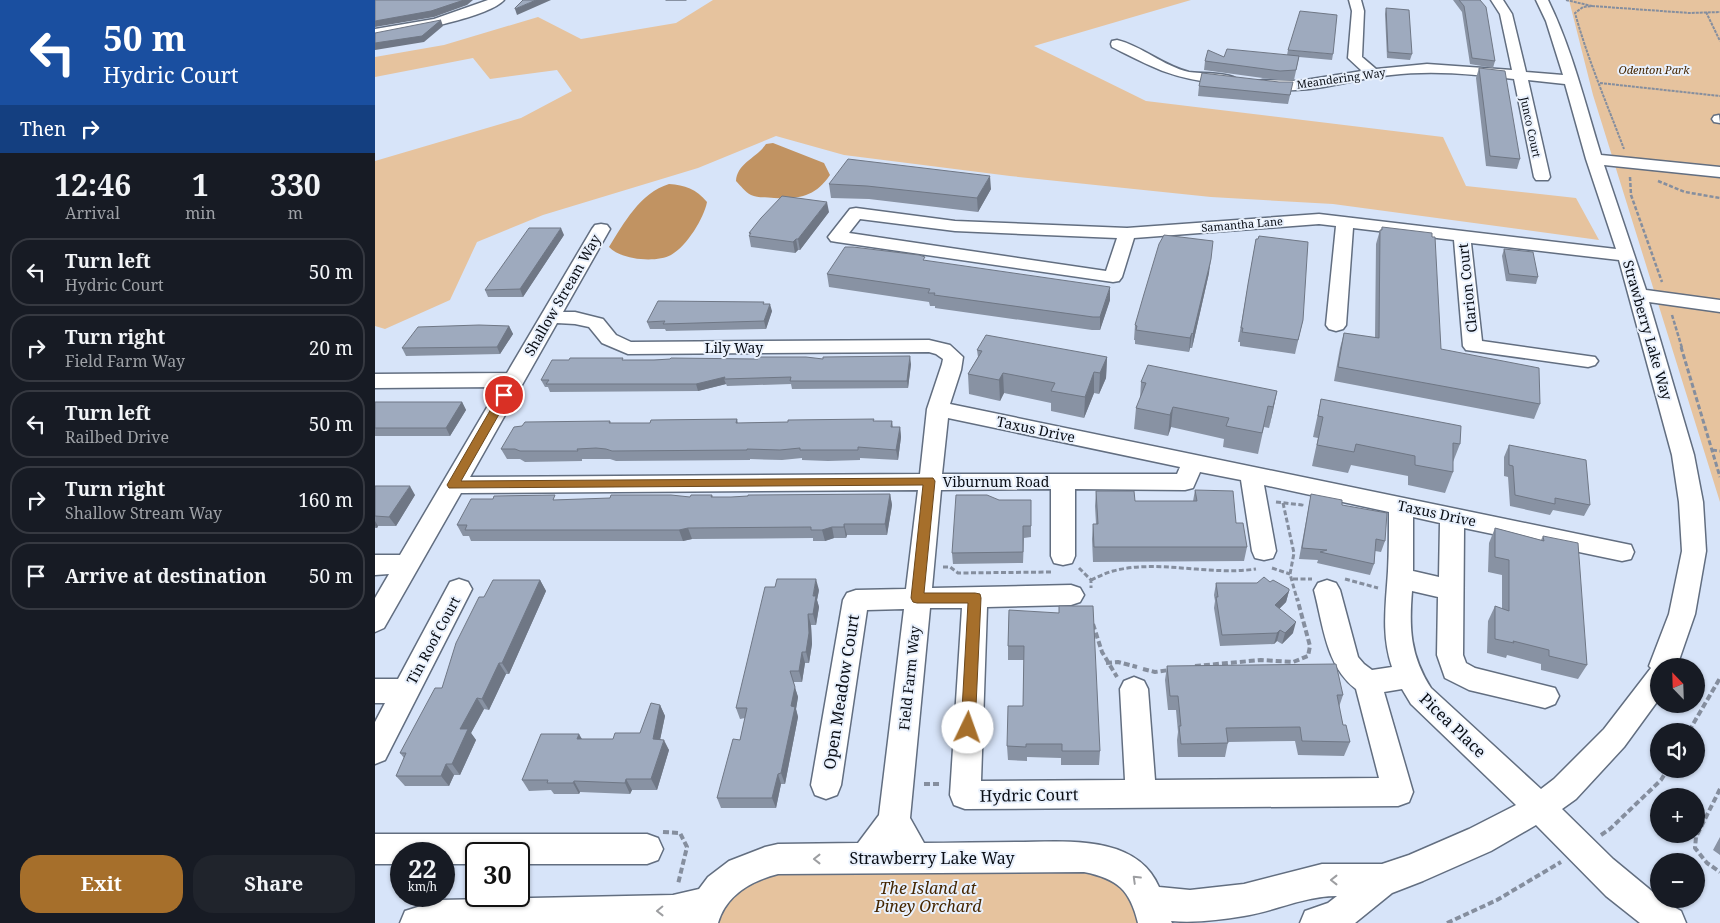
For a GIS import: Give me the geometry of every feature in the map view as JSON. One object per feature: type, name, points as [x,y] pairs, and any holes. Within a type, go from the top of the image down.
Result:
[{"type":"street","points":[[375,33],[430,24],[475,11],[498,0]]},
{"type":"street","points":[[1355,0],[1358,11],[1355,58],[1373,73]]},
{"type":"street","name":"Junco Court","points":[[1497,0],[1506,14],[1542,177]]},
{"type":"street","name":"Strawberry Lake Way","points":[[1542,0],[1552,21],[1594,160],[1627,256],[1683,455],[1691,502],[1694,551],[1683,614],[1666,658]]},
{"type":"street","name":"Meandering Way","points":[[1117,44],[1155,65],[1176,73],[1278,86],[1311,85],[1373,73],[1430,68],[1571,80]]},
{"type":"street","points":[[1594,160],[1631,166],[1720,172]]},
{"type":"street","name":"Samantha Lane","points":[[939,253],[837,238],[856,213],[955,226],[1127,233],[1319,219],[1627,256]]},
{"type":"street","points":[[1336,325],[1345,222]]},
{"type":"street","points":[[955,226],[939,253],[1113,277],[1127,233]]},
{"type":"street","name":"Shallow Stream Way","points":[[375,621],[601,228]]},
{"type":"street","name":"Clarion Court","points":[[1462,235],[1463,268],[1473,346],[1588,362]]},
{"type":"street","points":[[1639,295],[1720,306]]},
{"type":"street","name":"Lily Way","points":[[549,317],[575,318],[596,322],[609,339],[628,348],[929,346]]},
{"type":"street","name":"Field Farm Way","points":[[895,820],[938,409],[940,394],[953,368],[953,357],[943,349],[929,346]]},
{"type":"street","points":[[375,381],[513,380]]},
{"type":"street","name":"Taxus Drive","points":[[938,409],[1623,552]]},
{"type":"street","name":"Viburnum Road","points":[[453,485],[929,481],[1185,482],[1193,462]]},
{"type":"street","points":[[1251,474],[1263,562]]},
{"type":"street","name":"Viburnum Road","points":[[1063,481],[1071,578]]},
{"type":"street","name":"Picea Place","points":[[1401,506],[1400,578],[1396,609],[1398,645],[1408,677],[1421,696],[1581,849],[1645,908],[1669,923]]},
{"type":"street","points":[[1452,516],[1450,655],[1455,670],[1469,678],[1545,696]]},
{"type":"street","points":[[375,565],[407,564]]},
{"type":"street","points":[[917,598],[975,598],[1071,578]]},
{"type":"street","points":[[1400,578],[1451,590]]},
{"type":"street","name":"Tin Roof Court","points":[[375,751],[459,589]]},
{"type":"street","points":[[1327,590],[1346,661],[1354,672],[1369,682],[1408,677]]},
{"type":"street","name":"Open Meadow Court","points":[[825,786],[856,600],[917,598]]},
{"type":"street","name":"Hydric Court","points":[[975,598],[965,796],[1398,792],[1369,682]]},
{"type":"street","points":[[1134,689],[1141,793]]},
{"type":"street","name":"Strawberry Lake Way","points":[[694,912],[723,885],[742,871],[759,862],[778,859],[1084,857],[1102,860],[1119,866],[1131,875],[1143,886],[1153,913],[1191,906],[1244,900],[1322,880],[1382,880],[1412,870],[1480,840],[1539,808],[1565,789],[1614,738],[1650,689]]},
{"type":"street","name":"Tin Roof Court","points":[[375,692],[406,691]]},
{"type":"street","points":[[865,859],[895,820],[916,859]]},
{"type":"street","points":[[375,849],[647,849]]},
{"type":"street","name":"Strawberry Lake Way","points":[[1317,923],[1338,916],[1382,880]]},
{"type":"street","points":[[417,923],[440,916],[694,912]]},
{"type":"path","points":[[1565,0],[1592,6]]},
{"type":"path","points":[[1720,12],[1592,6],[1583,7],[1575,13],[1586,53],[1600,83],[1634,172],[1629,178],[1631,195],[1667,298],[1720,477]]},
{"type":"path","points":[[1706,12],[1720,41]]},
{"type":"path","points":[[1600,83],[1720,96]]},
{"type":"path","points":[[1631,166],[1685,192],[1720,198]]},
{"type":"path","points":[[1712,450],[1720,451]]},
{"type":"path","points":[[1185,667],[1261,660],[1293,662],[1308,656],[1310,646],[1290,574],[1294,553],[1283,503]]},
{"type":"path","points":[[1071,578],[1077,560],[1080,571],[1091,580]]},
{"type":"path","points":[[921,567],[950,567],[958,573],[1091,580],[1113,571],[1154,568],[1241,571],[1263,562],[1290,574]]},
{"type":"path","points":[[1071,578],[1080,571]]},
{"type":"path","points":[[1093,620],[1095,637],[1106,663],[1119,681],[1134,689]]},
{"type":"path","points":[[1106,663],[1119,662],[1155,672],[1175,669]]},
{"type":"path","points":[[1694,723],[1720,678]]},
{"type":"path","points":[[1447,923],[1497,900],[1581,849],[1610,829],[1662,778]]},
{"type":"path","points":[[1720,789],[1696,837],[1695,848],[1707,863],[1720,872]]},
{"type":"path","points":[[647,849],[663,832],[680,833],[687,847],[694,912]]},
{"type":"green space","points":[[713,0],[1191,0],[1034,46],[1146,101],[1443,137],[1466,186],[1576,198],[1599,240],[1333,204],[1211,197],[1010,176],[844,155],[776,136],[698,168],[543,215],[477,242],[450,300],[385,329],[375,326],[375,161],[521,118],[572,91],[557,70],[490,79],[473,58],[375,77],[375,57],[444,45],[538,17],[581,39],[676,23]]},
{"type":"green space","name":"Odenton Park","points":[[1569,0],[1720,0],[1720,502],[1593,95]]},
{"type":"green space","name":"The Island at Piney Orchard","points":[[777,871],[1085,872],[1122,882],[1142,923],[714,923],[739,884]]},
{"type":"shaded area","points":[[773,143],[824,163],[830,175],[818,188],[799,197],[774,198],[751,195],[736,181],[737,175],[744,165],[766,144]]},
{"type":"shaded area","points":[[669,184],[690,188],[707,202],[699,223],[683,245],[671,255],[657,259],[639,259],[622,255],[609,247],[627,219],[641,202],[649,194]]},
{"type":"building","points":[[375,0],[464,0],[431,11],[375,21]]},
{"type":"building","points":[[523,0],[536,0],[515,9]]},
{"type":"building","points":[[1459,0],[1480,0],[1486,7],[1495,61],[1472,58],[1464,6]]},
{"type":"building","points":[[1386,8],[1409,10],[1412,54],[1388,52]]},
{"type":"building","points":[[1300,11],[1337,15],[1333,54],[1288,50]]},
{"type":"building","points":[[441,20],[422,36],[375,43],[375,33]]},
{"type":"building","points":[[1227,49],[1299,56],[1296,70],[1280,71],[1205,61],[1208,50],[1224,57]]},
{"type":"building","points":[[1479,68],[1505,71],[1520,159],[1490,156]]},
{"type":"building","points":[[1202,73],[1293,82],[1290,95],[1199,86]]},
{"type":"building","points":[[848,159],[990,176],[977,198],[867,186],[829,184]]},
{"type":"building","points":[[782,196],[827,202],[798,239],[793,242],[749,236],[751,233],[749,233],[761,218]]},
{"type":"building","points":[[1382,227],[1432,233],[1432,237],[1435,237],[1441,349],[1539,368],[1540,404],[1338,367],[1344,333],[1379,338],[1380,230],[1382,230]]},
{"type":"building","points":[[529,228],[561,228],[520,289],[485,290]]},
{"type":"building","points":[[1164,235],[1213,241],[1211,259],[1193,334],[1190,338],[1136,330],[1137,326],[1135,325],[1144,294],[1159,244]]},
{"type":"building","points":[[1259,236],[1308,242],[1303,320],[1298,340],[1242,332],[1248,284],[1256,239]]},
{"type":"building","points":[[845,247],[919,255],[925,257],[923,260],[1110,287],[1100,317],[934,295],[935,293],[928,293],[930,289],[827,274]]},
{"type":"building","points":[[1504,249],[1533,252],[1538,277],[1509,274]]},
{"type":"building","points":[[658,301],[764,302],[763,304],[770,304],[764,321],[663,324],[665,321],[647,322]]},
{"type":"building","points":[[509,326],[497,347],[402,348],[418,327]]},
{"type":"building","points":[[986,335],[1107,357],[1100,373],[1094,372],[1085,397],[1051,391],[1055,383],[1003,373],[999,380],[968,374],[982,351],[977,350]]},
{"type":"building","points":[[910,356],[907,381],[790,381],[791,377],[724,379],[725,377],[696,384],[546,384],[549,380],[541,380],[552,360],[569,360],[570,358],[654,360],[671,358],[758,359],[758,357],[806,357],[823,359],[823,357]]},
{"type":"building","points":[[1148,365],[1277,391],[1273,407],[1268,406],[1262,433],[1226,426],[1229,418],[1173,407],[1170,415],[1136,408],[1146,383],[1141,382]]},
{"type":"building","points":[[1321,399],[1461,426],[1460,444],[1453,443],[1453,472],[1415,465],[1415,456],[1356,444],[1354,452],[1317,445],[1323,417],[1318,416]]},
{"type":"building","points":[[375,402],[462,402],[446,428],[375,428]]},
{"type":"building","points":[[737,419],[736,423],[874,419],[873,421],[892,421],[891,427],[900,427],[896,450],[858,447],[858,450],[800,450],[800,448],[780,450],[612,451],[596,448],[577,449],[578,451],[520,451],[501,449],[514,427],[522,426],[525,422],[610,421],[609,423],[650,423],[651,420]]},
{"type":"building","points":[[1509,445],[1586,460],[1590,505],[1555,498],[1555,504],[1515,495],[1513,466],[1509,465]]},
{"type":"building","points":[[375,486],[410,486],[389,517],[375,516]]},
{"type":"building","points":[[1195,490],[1233,491],[1236,523],[1243,523],[1247,547],[1094,547],[1093,524],[1098,524],[1096,491],[1134,491],[1135,501],[1197,501]]},
{"type":"building","points":[[890,494],[885,524],[844,524],[844,527],[832,527],[822,530],[811,530],[811,527],[688,528],[679,530],[465,530],[467,525],[457,525],[471,499],[493,499],[494,496],[555,495],[553,500],[610,498],[611,495],[671,495],[690,497],[691,495],[712,495],[711,497],[731,497],[748,495]]},
{"type":"building","points":[[1311,494],[1342,500],[1342,505],[1387,513],[1385,541],[1376,539],[1374,564],[1320,552],[1327,550],[1302,548]]},
{"type":"building","points":[[956,495],[987,495],[999,500],[1031,500],[1031,526],[1023,526],[1023,552],[952,553]]},
{"type":"building","points":[[1495,528],[1544,541],[1543,536],[1578,543],[1587,665],[1549,656],[1549,650],[1513,641],[1514,643],[1495,639],[1495,606],[1509,611],[1509,560],[1495,557]]},
{"type":"building","points":[[1264,577],[1270,582],[1273,580],[1289,589],[1275,605],[1296,622],[1285,633],[1280,630],[1277,633],[1222,635],[1216,597],[1218,597],[1216,583],[1257,583]]},
{"type":"building","points":[[777,579],[816,579],[813,596],[816,596],[813,614],[808,614],[809,633],[806,652],[802,652],[799,671],[790,671],[795,687],[791,706],[795,707],[781,773],[778,774],[772,798],[717,798],[733,739],[740,740],[747,708],[736,708],[765,587],[775,587]]},
{"type":"building","points":[[493,580],[540,580],[502,663],[499,663],[482,699],[477,698],[460,729],[468,729],[452,764],[446,764],[441,776],[396,776],[406,753],[400,753],[435,688],[442,688],[456,643],[479,597],[484,597]]},
{"type":"building","points":[[1059,606],[1093,606],[1100,751],[1062,751],[1062,744],[1026,744],[1026,747],[1007,746],[1008,706],[1023,706],[1024,646],[1008,646],[1009,610],[1059,613]]},
{"type":"building","points":[[1336,664],[1343,695],[1337,695],[1343,725],[1346,725],[1350,742],[1302,741],[1300,727],[1226,728],[1228,743],[1181,744],[1178,696],[1170,696],[1167,666]]},
{"type":"building","points":[[651,703],[660,705],[653,739],[664,740],[651,779],[626,779],[625,783],[574,781],[573,783],[547,783],[548,780],[522,780],[541,734],[579,734],[577,739],[613,739],[615,733],[640,733]]},
{"type":"route","points":[[504,395],[453,485],[929,481],[917,598],[975,598],[968,728]]}]
